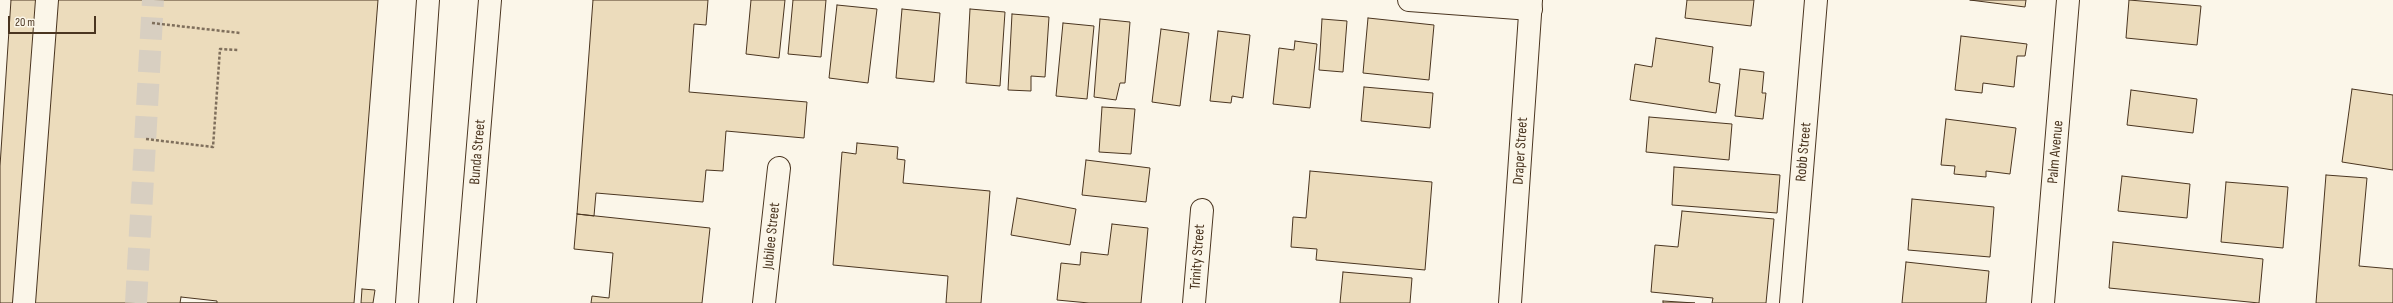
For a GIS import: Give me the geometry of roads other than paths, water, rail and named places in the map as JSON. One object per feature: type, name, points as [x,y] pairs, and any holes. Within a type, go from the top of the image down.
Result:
[{"type":"street","points":[[24,303],[47,0]]},
{"type":"street","points":[[407,303],[428,0]]},
{"type":"street","name":"Bunda Street","points":[[465,303],[490,0]]},
{"type":"street","points":[[1409,0],[1531,4]]},
{"type":"street","name":"Robb Street","points":[[1791,303],[1816,0]]},
{"type":"street","name":"Palm Avenue","points":[[2044,303],[2068,0]]},
{"type":"street","name":"Draper Street","points":[[1510,303],[1531,4]]},
{"type":"street","name":"Jubilee Street","points":[[764,303],[780,168]]},
{"type":"street","name":"Trinity Street","points":[[1194,303],[1202,210]]},
{"type":"tunnel","points":[[136,303],[153,0]]}]
